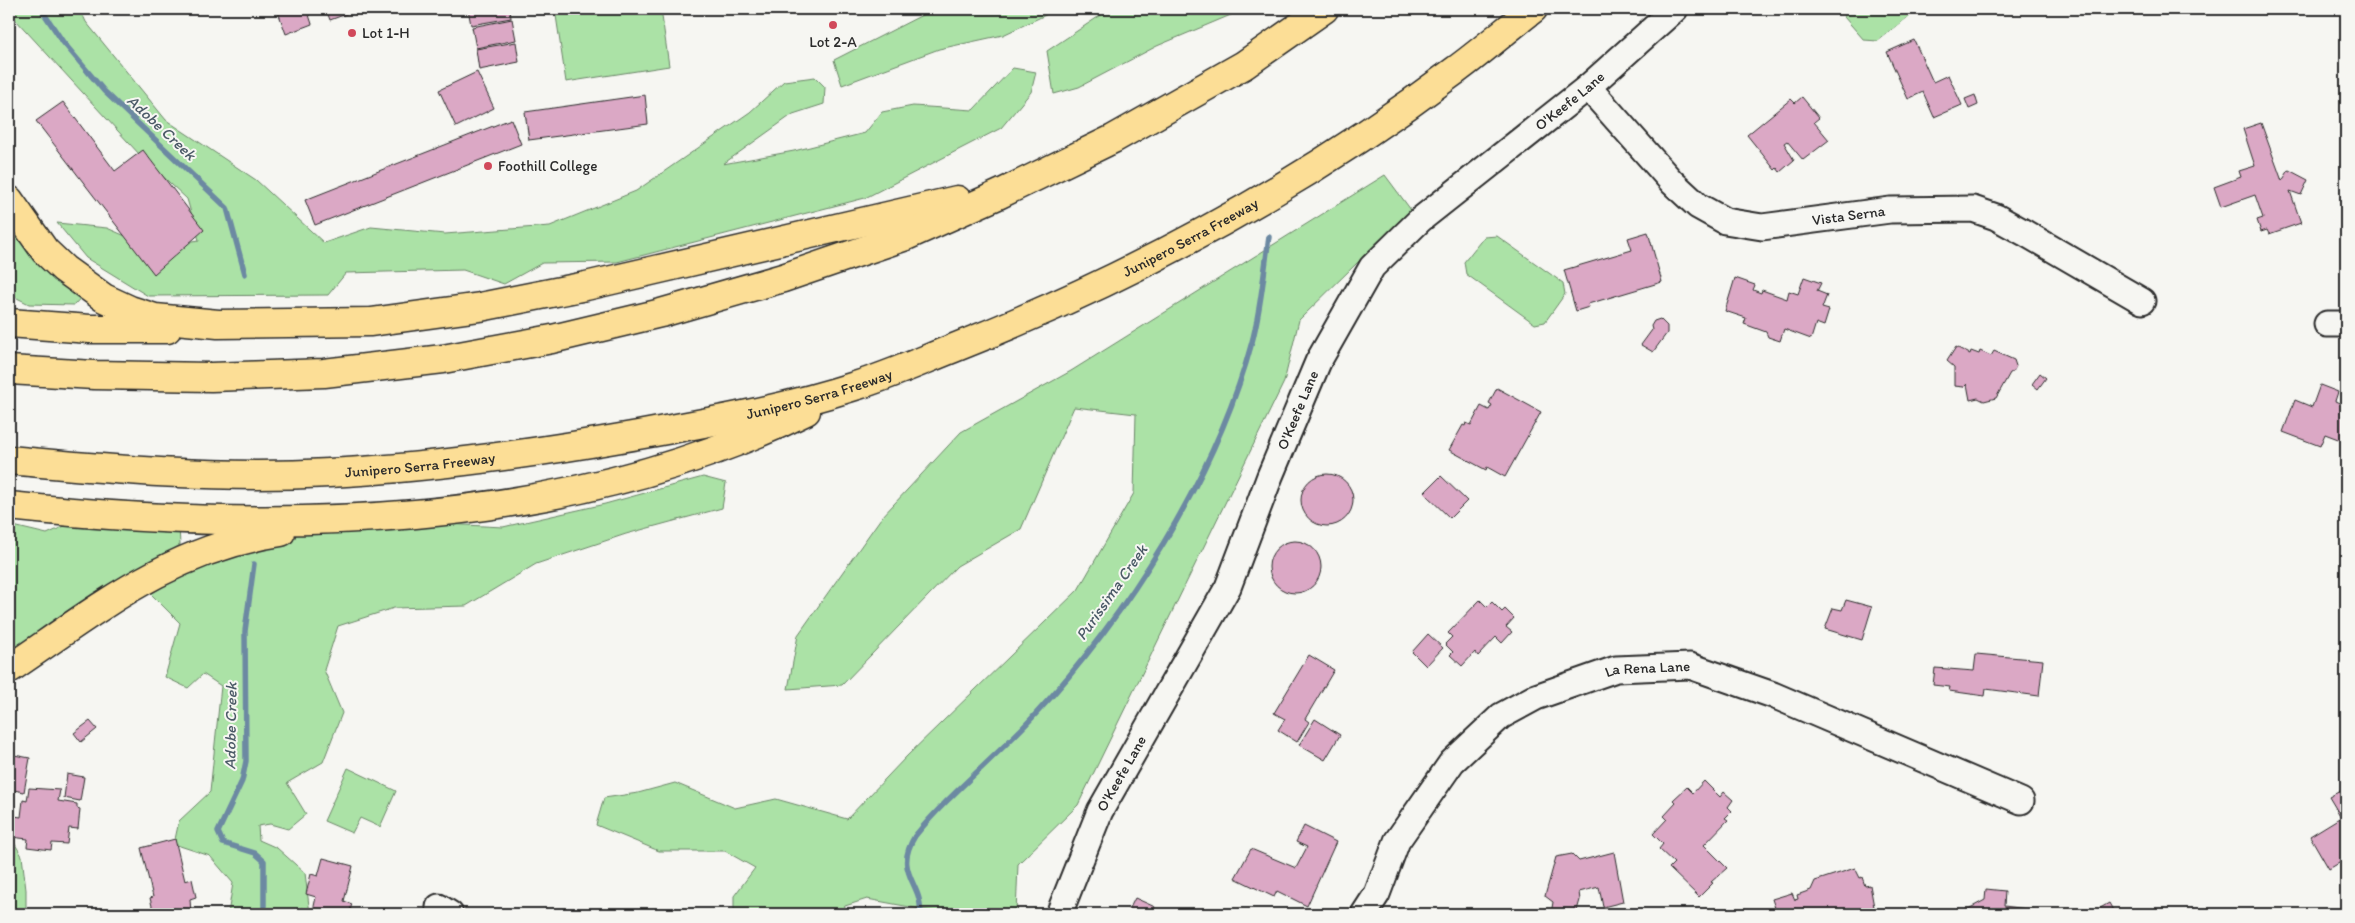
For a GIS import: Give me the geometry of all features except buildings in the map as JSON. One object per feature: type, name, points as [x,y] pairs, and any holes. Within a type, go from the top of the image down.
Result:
[{"type":"highway","points":[[9,370],[94,375],[211,377],[324,373],[443,359],[561,337],[661,313],[783,278],[906,236],[1000,194],[1113,139],[1244,65],[1324,9]]},
{"type":"highway","name":"Junipero Serra Freeway","points":[[9,460],[84,467],[205,474],[326,474],[448,464],[568,447],[694,425],[808,400],[858,385],[1033,317],[1146,262],[1253,204],[1356,140],[1456,71],[1533,9]]},
{"type":"highway","points":[[9,323],[153,331],[218,324],[371,322],[480,307],[586,286],[887,215],[1000,194]]},
{"type":"highway","points":[[9,200],[45,251],[64,269],[104,298],[130,310],[155,318],[218,324]]},
{"type":"highway","points":[[9,669],[160,570],[196,554],[235,541],[278,533],[529,498],[597,484],[664,467],[742,442],[858,385]]},
{"type":"highway","points":[[9,506],[115,516],[205,520],[279,520],[408,515]]},
{"type":"street","name":"O'Keefe Lane","points":[[1059,914],[1100,811],[1228,587],[1270,476],[1318,362],[1372,268],[1420,220],[1588,87],[1675,9]]},
{"type":"street","name":"Vista Serna","points":[[1588,87],[1672,182],[1698,206],[1725,221],[1762,227],[1890,210],[1973,209],[1996,217],[2142,301]]},
{"type":"street","name":"La Rena Lane","points":[[1364,914],[1376,894],[1397,841],[1452,762],[1501,716],[1527,701],[1616,669],[1690,666],[1773,695],[2021,801]]},
{"type":"green space","points":[[12,9],[80,9],[86,22],[166,120],[256,180],[324,243],[371,227],[445,234],[550,226],[636,191],[750,112],[784,81],[815,77],[825,87],[824,104],[793,114],[723,164],[794,151],[865,133],[882,112],[913,106],[973,110],[1013,68],[1036,72],[1031,92],[1001,128],[865,198],[617,262],[542,263],[504,284],[463,270],[346,273],[328,295],[148,296],[86,258],[57,223],[107,228],[153,248],[199,240],[187,199],[140,155],[15,19]]},
{"type":"green space","points":[[555,9],[661,9],[669,66],[566,82]]},
{"type":"green space","points":[[934,9],[1058,9],[1003,35],[939,49],[842,85],[834,60]]},
{"type":"green space","points":[[1110,9],[1245,9],[1157,46],[1079,87],[1054,94],[1047,51]]},
{"type":"green space","points":[[1844,9],[1918,9],[1878,41],[1864,40],[1844,17]]},
{"type":"green space","points":[[1385,175],[1411,210],[1299,320],[1284,382],[1078,805],[1018,864],[1016,914],[948,914],[867,899],[845,906],[840,914],[734,914],[734,896],[755,868],[725,851],[659,851],[596,825],[604,798],[638,793],[675,783],[735,808],[776,799],[847,819],[907,756],[1078,590],[1134,493],[1136,414],[1074,407],[1021,529],[957,566],[842,685],[788,689],[798,635],[881,518],[961,432],[1071,371]]},
{"type":"green space","points":[[9,211],[87,291],[74,305],[29,304],[9,294]]},
{"type":"green space","points":[[1497,236],[1563,283],[1565,294],[1545,322],[1535,324],[1466,274],[1464,262],[1484,237]]},
{"type":"green space","points":[[703,477],[726,483],[722,508],[626,534],[536,564],[466,606],[394,608],[338,626],[324,670],[342,713],[323,762],[287,783],[306,814],[288,829],[270,824],[258,826],[259,840],[277,848],[305,873],[310,914],[228,914],[233,883],[210,856],[174,844],[179,821],[210,792],[221,686],[203,674],[188,688],[165,677],[180,623],[151,594],[217,553],[301,534],[389,521],[503,527],[605,504]]},
{"type":"green space","points":[[82,518],[179,526],[180,545],[9,654],[9,525],[47,534]]},
{"type":"green space","points":[[348,768],[396,791],[380,827],[360,818],[352,833],[324,821]]},
{"type":"green space","points":[[9,834],[22,856],[26,890],[26,914],[9,914]]},
{"type":"waterway","name":"Adobe Creek","points":[[41,9],[63,42],[104,91],[227,208],[245,274]]},
{"type":"waterway","name":"Purissima Creek","points":[[920,914],[918,894],[910,878],[907,860],[909,849],[915,836],[942,805],[1018,733],[1067,678],[1134,590],[1192,493],[1216,443],[1236,392],[1252,342],[1260,303],[1269,237]]},
{"type":"waterway","name":"Adobe Creek","points":[[254,564],[245,631],[246,761],[242,781],[218,832],[223,843],[255,853],[264,861],[264,914]]},
{"type":"place","name":"Lot 2-A","points":[[833,25]]},
{"type":"place","name":"Lot 1-H","points":[[352,33]]},
{"type":"place","name":"Foothill College","points":[[488,166]]}]
